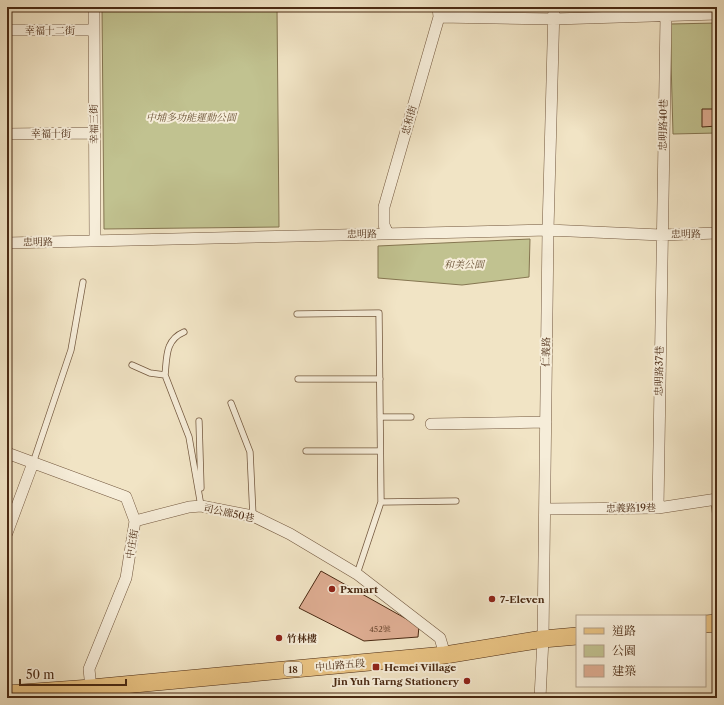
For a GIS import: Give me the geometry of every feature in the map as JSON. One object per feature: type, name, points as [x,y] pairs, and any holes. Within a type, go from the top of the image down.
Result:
[{"type":"main road","points":[[706,624],[717,623]]},
{"type":"main road","name":"中山路五段","points":[[8,692],[91,688],[445,655],[543,639],[576,636]]},
{"type":"street","name":"幸福三街","points":[[94,7],[95,241]]},
{"type":"street","name":"仁義路","points":[[540,698],[543,639],[548,230],[554,7]]},
{"type":"street","points":[[439,12],[554,19],[717,14]]},
{"type":"street","name":"忠和街","points":[[388,234],[384,225],[384,207],[439,12]]},
{"type":"street","name":"忠明路40巷","points":[[661,235],[666,16]]},
{"type":"street","name":"幸福十二街","points":[[7,30],[93,30]]},
{"type":"street","name":"幸福十街","points":[[7,134],[94,133]]},
{"type":"street","name":"忠明路","points":[[7,243],[548,230],[661,235],[717,233]]},
{"type":"street","name":"忠明路37巷","points":[[658,508],[661,235]]},
{"type":"street","points":[[431,424],[546,422]]},
{"type":"street","name":"中庄街","points":[[7,453],[126,497],[136,521],[126,578],[89,669],[91,688]]},
{"type":"street","points":[[7,533],[33,463]]},
{"type":"street","name":"忠義路19巷","points":[[545,509],[658,508],[716,499]]},
{"type":"street","name":"司公廍50巷","points":[[136,521],[189,507],[201,506],[253,516],[290,534],[358,574],[440,638],[445,655]]},
{"type":"lane","points":[[33,463],[71,350],[83,282]]},
{"type":"lane","points":[[297,314],[379,313],[381,502],[358,574]]},
{"type":"lane","points":[[184,332],[176,335],[168,347],[165,375],[189,437],[201,506]]},
{"type":"lane","points":[[132,365],[150,373],[165,375]]},
{"type":"lane","points":[[298,379],[380,379]]},
{"type":"lane","points":[[231,403],[250,452],[253,516]]},
{"type":"lane","points":[[380,417],[411,417]]},
{"type":"lane","points":[[199,420],[201,506]]},
{"type":"lane","points":[[306,451],[380,451]]},
{"type":"lane","points":[[716,499],[717,528]]},
{"type":"lane","points":[[381,502],[456,501]]},
{"type":"green space","name":"中埔多功能運動公園","points":[[102,7],[277,7],[279,227],[104,229]]},
{"type":"green space","points":[[717,23],[717,133],[673,134],[670,24]]},
{"type":"green space","name":"和美公園","points":[[530,239],[529,277],[462,285],[378,278],[378,246]]},
{"type":"building","points":[[702,109],[717,109],[717,126],[702,127]]},
{"type":"building","name":"Pxmart","points":[[321,571],[419,626],[418,637],[364,641],[299,608]]},
{"type":"place","name":"Pxmart","points":[[332,589]]},
{"type":"place","name":"7-Eleven","points":[[492,599]]},
{"type":"place","name":"竹林樓","points":[[279,638]]},
{"type":"place","name":"Hemei Village","points":[[376,667]]},
{"type":"place","name":"Jin Yuh Tarng Stationery","points":[[467,681]]}]
